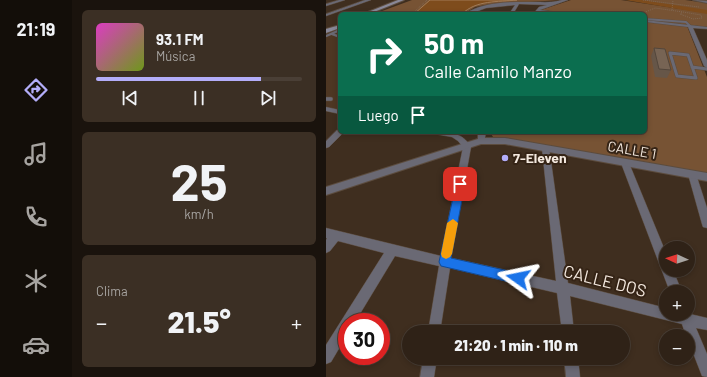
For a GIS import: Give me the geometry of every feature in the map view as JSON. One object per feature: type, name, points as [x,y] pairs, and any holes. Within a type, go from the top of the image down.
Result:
[{"type":"main road","points":[[370,12],[402,0]]},
{"type":"main road","points":[[377,12],[409,0]]},
{"type":"main road","points":[[328,30],[338,25]]},
{"type":"street","points":[[326,5],[343,0]]},
{"type":"street","points":[[326,15],[369,0]]},
{"type":"street","points":[[536,12],[566,0]]},
{"type":"street","points":[[695,0],[707,1]]},
{"type":"street","points":[[512,12],[517,4]]},
{"type":"street","points":[[471,12],[476,9],[496,5],[555,4]]},
{"type":"street","points":[[491,12],[496,5]]},
{"type":"street","points":[[647,20],[707,28]]},
{"type":"street","points":[[690,26],[707,68]]},
{"type":"street","points":[[326,109],[338,112]]},
{"type":"street","points":[[326,144],[338,134]]},
{"type":"street","points":[[435,325],[444,262],[467,147],[462,138],[447,134]]},
{"type":"street","name":"CALLE 1","points":[[326,191],[467,147],[481,137],[707,176]]},
{"type":"street","points":[[546,149],[567,325]]},
{"type":"street","points":[[625,163],[659,251]]},
{"type":"street","points":[[692,174],[707,224]]},
{"type":"street","points":[[326,248],[331,235]]},
{"type":"street","name":"CALLE DOS","points":[[331,235],[563,288],[659,312]]},
{"type":"street","points":[[353,313],[392,250]]},
{"type":"street","name":"CALLE DOS","points":[[695,320],[707,324]]},
{"type":"street","points":[[687,321],[707,371]]},
{"type":"street","points":[[326,357],[338,338]]},
{"type":"street","points":[[427,377],[429,365]]},
{"type":"street","points":[[572,365],[573,377]]},
{"type":"lane","points":[[326,36],[328,30],[338,36]]},
{"type":"lane","points":[[670,53],[688,55],[692,68],[696,78],[677,76],[670,53]]},
{"type":"lane","points":[[692,68],[707,68]]},
{"type":"lane","points":[[326,99],[331,99]]},
{"type":"path","points":[[414,12],[427,0]]},
{"type":"path","points":[[643,0],[673,2],[702,7]]},
{"type":"path","points":[[672,10],[674,0]]},
{"type":"path","points":[[644,12],[648,10],[672,10],[694,12],[701,15],[702,18],[693,19],[684,17],[680,14],[683,12]]},
{"type":"shaded area","points":[[412,0],[560,0],[485,5],[475,7],[467,12],[379,12]]},
{"type":"shaded area","points":[[430,0],[517,0],[481,4],[474,6],[464,12],[416,12]]},
{"type":"shaded area","points":[[571,0],[621,0],[707,13],[707,27],[647,20],[647,12],[559,12],[541,10]]},
{"type":"shaded area","points":[[636,0],[685,0],[707,3],[707,11]]},
{"type":"shaded area","points":[[647,22],[687,26],[707,77],[707,174],[493,137],[491,134],[647,134]]},
{"type":"shaded area","points":[[338,28],[338,110],[326,107],[326,32]]},
{"type":"building","points":[[654,48],[665,49],[671,70],[659,69]]},
{"type":"waterway","points":[[628,0],[707,12]]},
{"type":"slow traffic","points":[[446,254],[453,223]]},
{"type":"place","name":"7-Eleven","points":[[505,158]]},
{"type":"route","points":[[460,184],[444,262],[518,278]]}]
